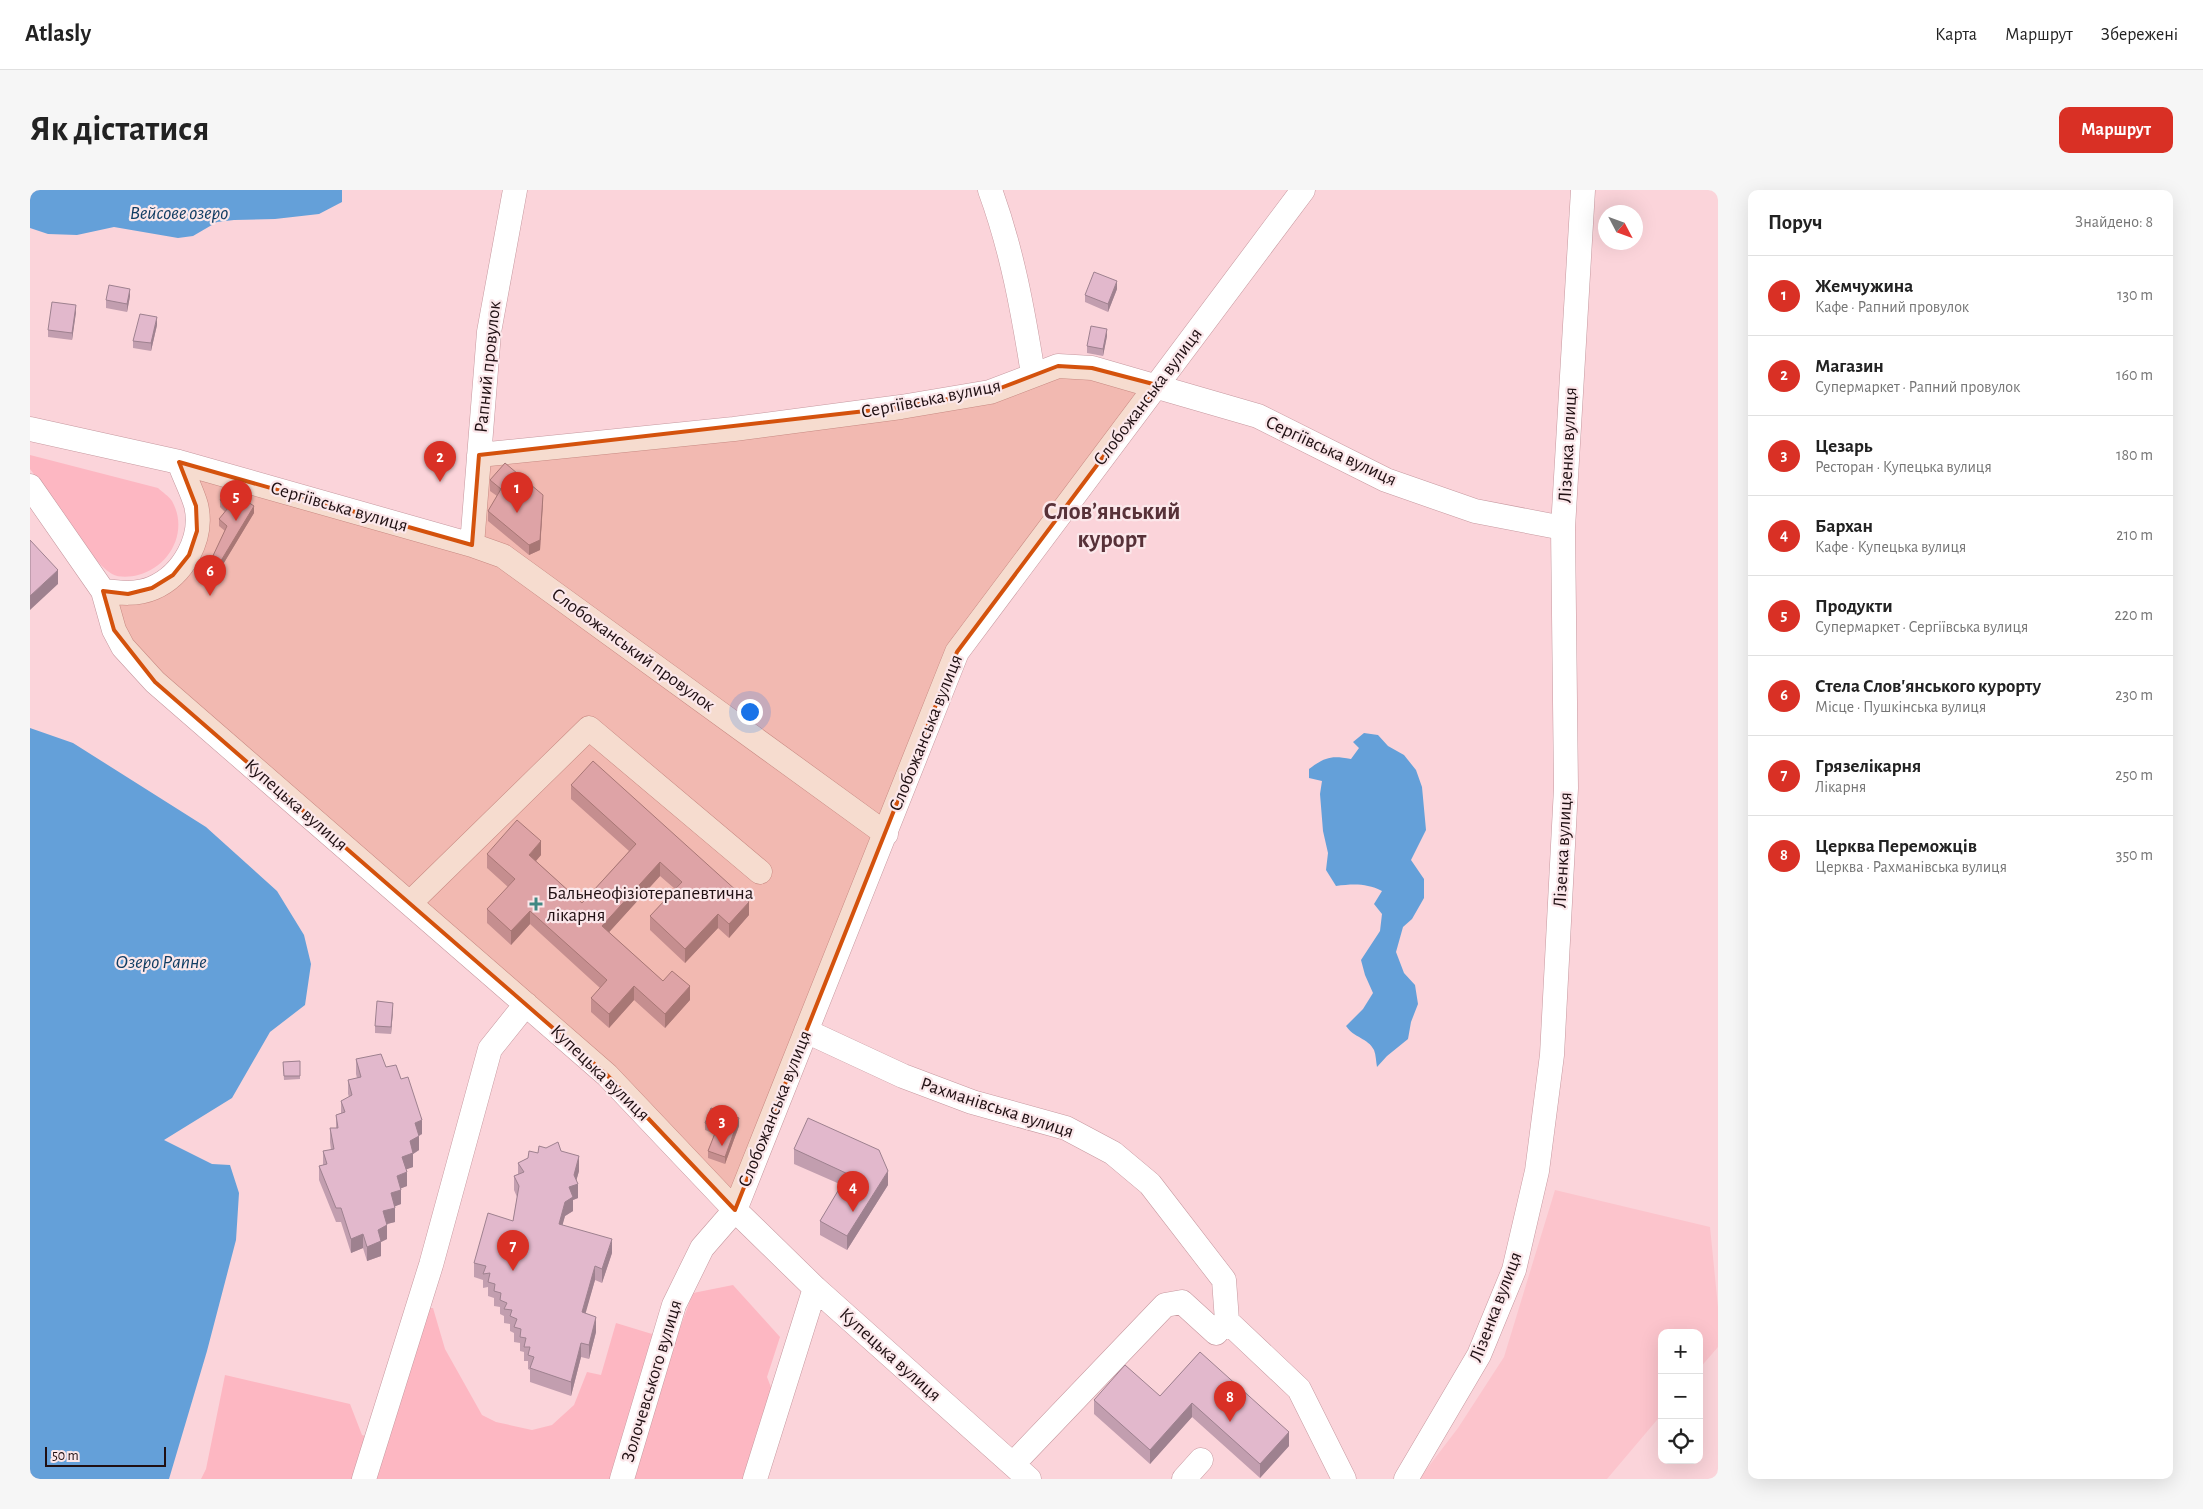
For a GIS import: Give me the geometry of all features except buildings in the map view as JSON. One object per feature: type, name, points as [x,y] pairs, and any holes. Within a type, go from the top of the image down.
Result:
[{"type":"street","name":"Рапний провулок","points":[[472,545],[489,332],[515,190]]},
{"type":"street","points":[[990,190],[1000,217],[1021,297],[1033,374]]},
{"type":"street","name":"Слобожанська вулиця","points":[[735,1210],[957,652],[1303,190]]},
{"type":"street","name":"Лізенка вулиця","points":[[1406,1479],[1480,1355],[1514,1270],[1537,1171],[1552,1055],[1566,788],[1563,528],[1583,190]]},
{"type":"street","name":"Сергіївська вулиця","points":[[479,455],[734,429],[901,407],[990,392],[1058,366],[1092,368],[1157,385],[1258,416],[1386,480],[1475,511],[1563,528]]},
{"type":"street","name":"Сергіївська вулиця","points":[[30,429],[179,462],[472,545]]},
{"type":"street","points":[[103,591],[128,594],[152,588],[173,575],[189,555],[196,531],[196,506],[179,462]]},
{"type":"street","name":"Купецька вулиця","points":[[30,486],[103,591],[114,630],[128,653],[155,682],[607,1075],[735,1210],[815,1288],[1021,1472]]},
{"type":"street","name":"Слобожанський провулок","points":[[472,545],[503,556],[886,834]]},
{"type":"street","points":[[410,903],[589,728],[760,872]]},
{"type":"street","points":[[364,1479],[431,1265],[490,1049],[526,1004]]},
{"type":"street","name":"Рахманівська вулиця","points":[[806,1031],[903,1076],[955,1096],[1066,1128],[1113,1154],[1150,1184],[1224,1280],[1227,1321]]},
{"type":"street","name":"Золочевського вулиця","points":[[622,1479],[674,1305],[702,1248],[735,1210]]},
{"type":"street","points":[[755,1479],[815,1288]]},
{"type":"street","points":[[1021,1472],[1165,1304],[1182,1302],[1216,1333],[1227,1321],[1299,1389],[1344,1479]]},
{"type":"street","points":[[1184,1479],[1201,1460]]},
{"type":"highlighted area","points":[[1058,366],[1092,368],[1157,385],[957,652],[735,1210],[607,1075],[155,682],[114,630],[103,591],[128,594],[152,588],[173,575],[189,555],[197,531],[196,506],[179,462],[472,545],[479,455],[901,407],[990,392]]},
{"type":"shaded area","points":[[30,455],[158,488],[172,501],[177,512],[177,535],[167,556],[149,571],[135,576],[118,576],[107,571],[94,557],[30,469]]},
{"type":"shaded area","points":[[1555,1190],[1710,1227],[1718,1307],[1718,1347],[1703,1364],[1703,1329],[1658,1329],[1658,1419],[1607,1479],[1419,1479],[1458,1428],[1504,1357]]},
{"type":"shaded area","points":[[733,1285],[780,1337],[767,1377],[774,1395],[746,1479],[201,1479],[206,1469],[225,1375],[350,1404],[362,1435],[386,1443],[426,1308],[433,1308],[445,1349],[482,1415],[496,1422],[532,1430],[552,1425],[574,1405],[587,1372],[601,1375],[616,1323],[675,1341],[693,1293]]},
{"type":"water","name":"Вейсове озеро","points":[[30,190],[342,190],[342,202],[319,214],[275,219],[217,222],[193,236],[178,238],[114,227],[77,235],[48,234],[30,228]]},
{"type":"water","name":"Озеро Рапне","points":[[30,728],[73,743],[206,827],[277,891],[304,935],[311,964],[305,1005],[270,1032],[232,1098],[164,1140],[212,1164],[230,1165],[239,1193],[236,1240],[207,1351],[169,1479],[30,1479]]},
{"type":"water","points":[[1364,733],[1378,735],[1388,746],[1404,755],[1416,770],[1422,787],[1426,830],[1411,860],[1424,879],[1424,898],[1412,919],[1403,927],[1396,952],[1404,973],[1415,985],[1418,1004],[1411,1022],[1408,1039],[1377,1067],[1375,1052],[1371,1046],[1346,1026],[1363,1009],[1373,993],[1361,960],[1380,931],[1382,914],[1374,904],[1382,891],[1359,885],[1336,886],[1326,870],[1328,853],[1323,831],[1320,794],[1322,781],[1309,778],[1309,769],[1328,758],[1351,759],[1359,748],[1353,742]]},
{"type":"place","name":"Магазин","points":[[440,482]]},
{"type":"place","name":"Жемчужина","points":[[517,513]]},
{"type":"place","name":"Продукти","points":[[236,521]]},
{"type":"place","name":"Стела Слов'янського курорту","points":[[210,596]]},
{"type":"place","name":"Бальнеофізіотерапевтична лікарня","points":[[536,904]]},
{"type":"place","name":"Цезарь","points":[[722,1146]]},
{"type":"place","name":"Бархан","points":[[853,1212]]},
{"type":"place","name":"Грязелікарня","points":[[513,1271]]},
{"type":"place","name":"Церква Переможців","points":[[1230,1422]]},
{"type":"district","name":"Слов’янський курорт","points":[[1112,526]]}]
